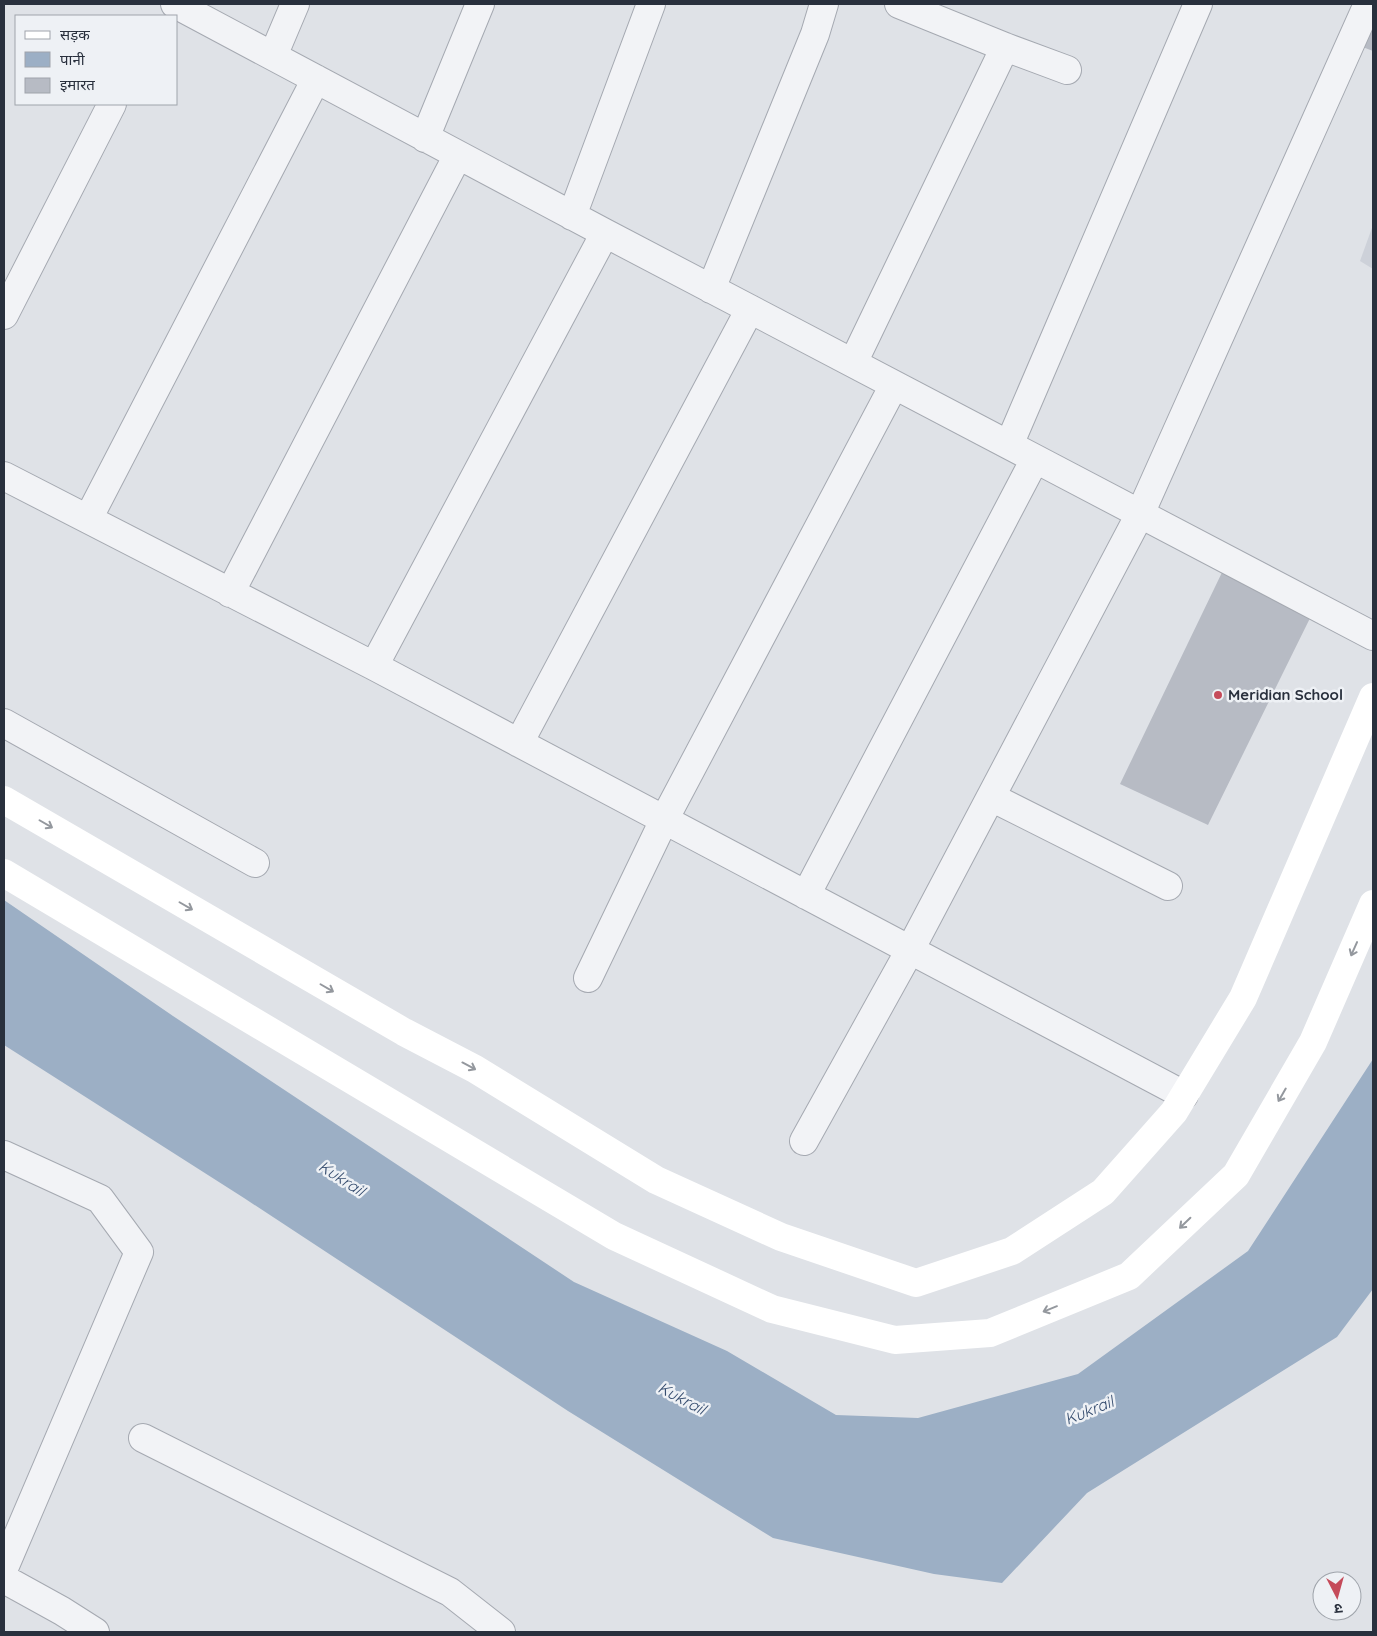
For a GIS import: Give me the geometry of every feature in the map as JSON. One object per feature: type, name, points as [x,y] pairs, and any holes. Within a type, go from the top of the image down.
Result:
[{"type":"street","points":[[176,4],[572,216],[1373,636]]},
{"type":"street","points":[[273,56],[295,4]]},
{"type":"street","points":[[425,138],[480,4]]},
{"type":"street","points":[[572,216],[651,4]]},
{"type":"street","points":[[711,289],[815,34],[824,4]]},
{"type":"street","points":[[899,4],[1067,70]]},
{"type":"street","points":[[1009,445],[1198,4]]},
{"type":"street","points":[[804,1141],[910,950],[1140,514],[1368,4]]},
{"type":"street","points":[[854,363],[1005,47]]},
{"type":"street","points":[[88,519],[316,79]]},
{"type":"street","points":[[4,315],[111,105]]},
{"type":"street","points":[[230,593],[458,155]]},
{"type":"street","points":[[374,666],[605,233]]},
{"type":"street","points":[[519,743],[750,309]]},
{"type":"street","points":[[588,978],[664,820],[894,385]]},
{"type":"street","points":[[806,895],[1035,459]]},
{"type":"street","points":[[4,476],[374,666],[1184,1095]]},
{"type":"street","points":[[4,800],[404,1032],[476,1069],[656,1180],[781,1237],[916,1283],[1012,1251],[1103,1192],[1174,1112],[1243,998],[1373,697]]},
{"type":"street","points":[[4,723],[255,863]]},
{"type":"street","points":[[991,797],[1168,886]]},
{"type":"street","points":[[4,873],[614,1236],[772,1309],[895,1340],[990,1333],[1129,1276],[1236,1175],[1313,1042],[1373,904]]},
{"type":"street","points":[[4,1156],[100,1199],[139,1252],[4,1568]]},
{"type":"street","points":[[143,1438],[450,1592],[501,1632]]},
{"type":"street","points":[[4,1579],[95,1632]]},
{"type":"shaded area","points":[[1373,225],[1373,269],[1360,261]]},
{"type":"water","name":"Kukrail","points":[[4,900],[173,1016],[574,1282],[727,1351],[836,1415],[918,1418],[1078,1374],[1248,1251],[1373,1059],[1373,1289],[1337,1337],[1087,1493],[1002,1583],[934,1574],[773,1538],[568,1411],[244,1198],[4,1045]]},
{"type":"building","points":[[1373,15],[1373,51],[1360,46]]},
{"type":"building","name":"Meridian School","points":[[1228,560],[1316,606],[1208,825],[1120,784]]},
{"type":"place","name":"Meridian School","points":[[1218,695]]}]
